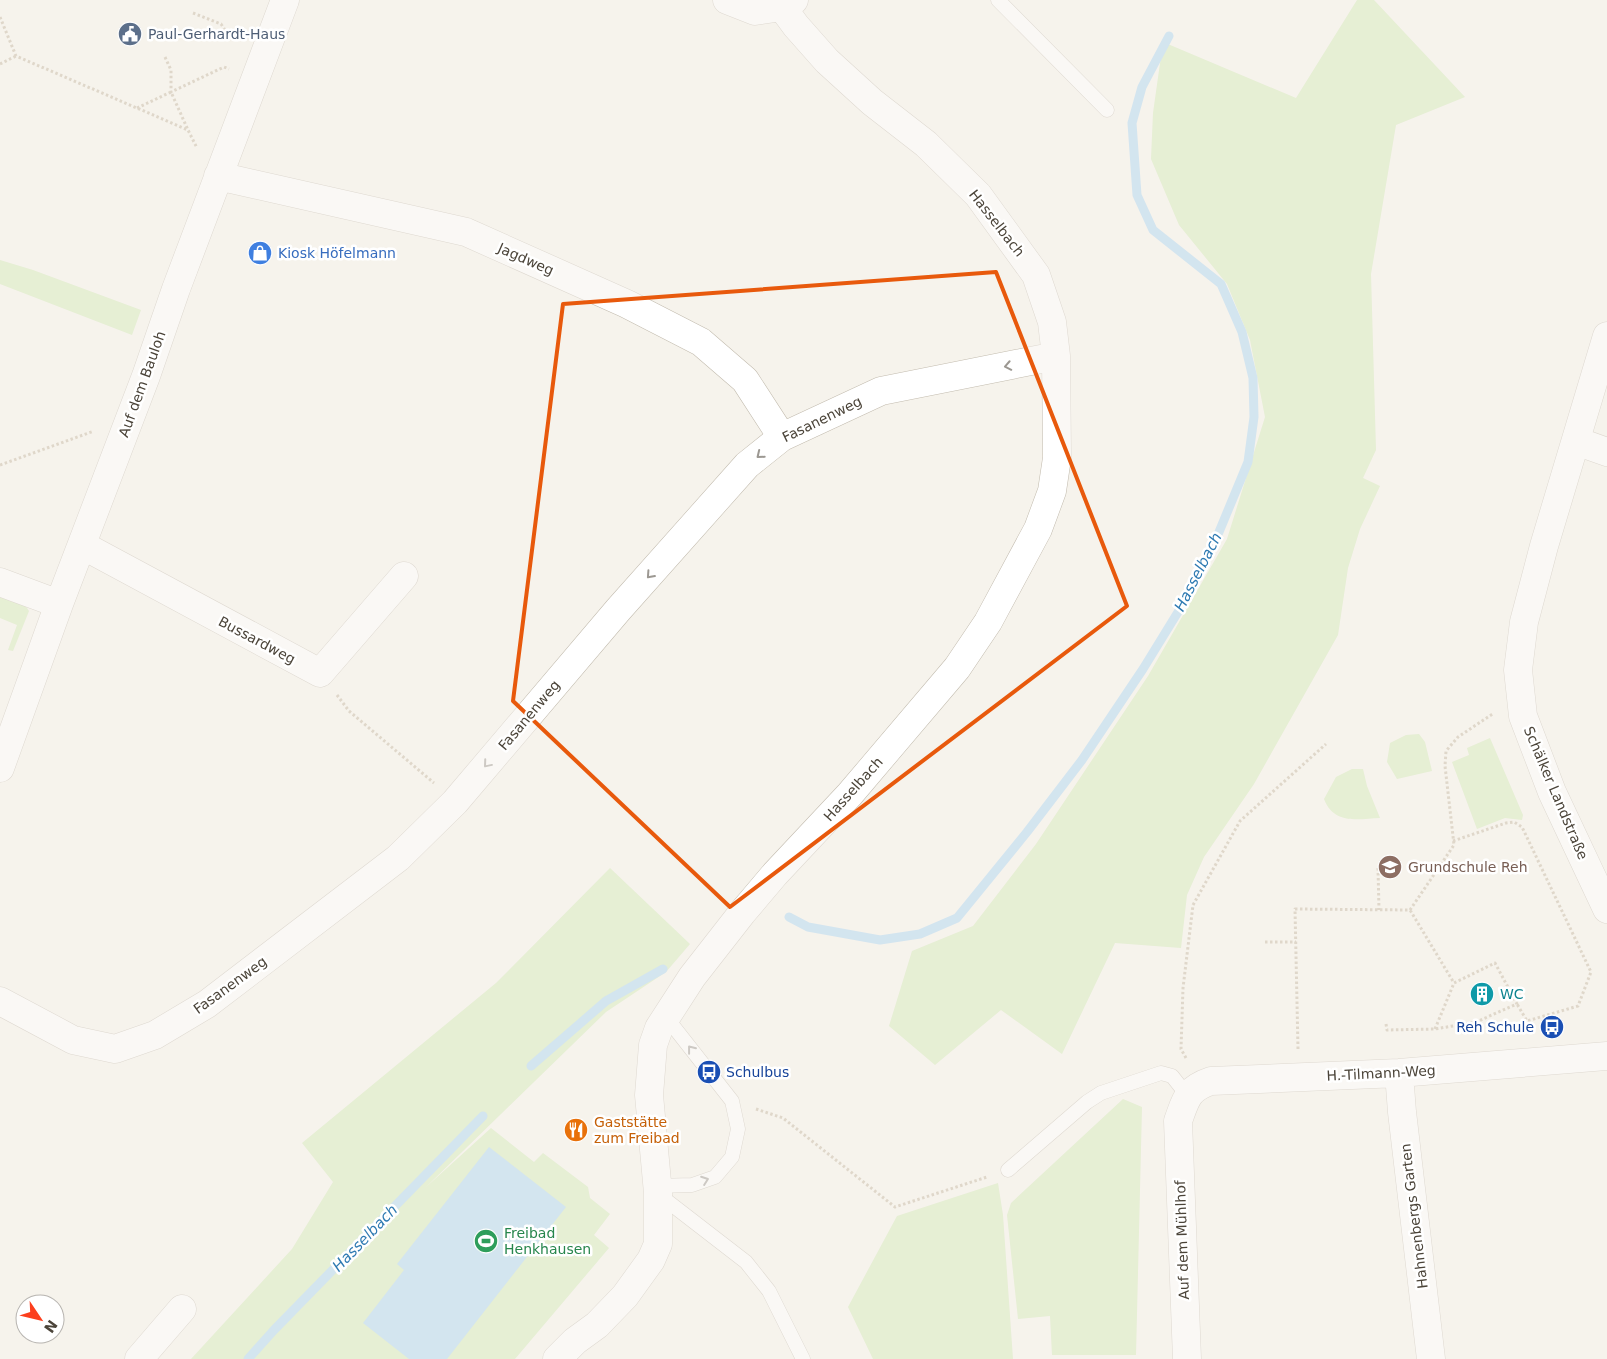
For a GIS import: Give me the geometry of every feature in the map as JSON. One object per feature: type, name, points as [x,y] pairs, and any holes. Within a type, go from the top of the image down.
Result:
[{"type":"street","name":"Auf dem Bauloh","points":[[0,768],[284,0]]},
{"type":"street","points":[[727,0],[755,11],[788,4]]},
{"type":"street","name":"Hasselbach","points":[[557,1359],[575,1341],[597,1325],[626,1296],[651,1260],[658,1244],[657,1190],[649,1095],[653,1045],[659,1028],[692,977],[742,913],[775,874],[850,794],[957,668],[988,622],[1038,529],[1052,491],[1057,458],[1056,356],[1052,322],[1036,275],[978,195],[926,144],[872,102],[827,61],[796,26],[788,4]]},
{"type":"street","name":"Jagdweg","points":[[221,168],[466,232],[627,304],[702,342],[745,380],[782,437]]},
{"type":"street","name":"Schälker Landstraße","points":[[1607,336],[1544,546],[1524,622],[1518,670],[1523,716],[1552,792],[1607,909]]},
{"type":"street","name":"Fasanenweg","points":[[0,1001],[73,1040],[115,1049],[155,1035],[207,1004],[398,858],[455,802],[618,610],[747,466],[782,437],[880,391],[1056,356]]},
{"type":"street","points":[[1576,441],[1607,452]]},
{"type":"street","name":"Bussardweg","points":[[82,545],[320,673]]},
{"type":"street","points":[[320,673],[404,576]]},
{"type":"street","points":[[0,582],[60,604]]},
{"type":"street","name":"H.-Tilmann-Weg","points":[[1193,1090],[1212,1081],[1399,1073],[1607,1056]]},
{"type":"street","name":"Hahnenbergs Garten","points":[[1399,1073],[1430,1359]]},
{"type":"street","name":"Auf dem Mühlhof","points":[[1187,1359],[1178,1121],[1193,1090]]},
{"type":"street","points":[[139,1359],[182,1308]]},
{"type":"lane","points":[[998,0],[1107,110]]},
{"type":"lane","points":[[657,1190],[692,1185],[715,1177],[732,1157],[738,1129],[732,1101],[666,1017]]},
{"type":"lane","points":[[1008,1170],[1087,1102],[1101,1093],[1161,1073],[1172,1076],[1193,1090]]},
{"type":"lane","points":[[657,1190],[746,1262],[768,1291],[803,1359]]},
{"type":"path","points":[[193,13],[221,24],[230,36],[266,49]]},
{"type":"path","points":[[0,17],[16,56],[188,130]]},
{"type":"path","points":[[0,64],[16,56]]},
{"type":"path","points":[[165,57],[171,70],[171,92],[188,130],[200,153],[221,168]]},
{"type":"path","points":[[137,108],[224,67]]},
{"type":"path","points":[[0,464],[94,431],[120,442]]},
{"type":"path","points":[[320,673],[349,711],[455,802]]},
{"type":"path","points":[[1410,910],[1454,845],[1445,766],[1446,751],[1458,737],[1494,714]]},
{"type":"path","points":[[1193,1090],[1181,1049],[1183,988],[1193,905],[1240,821],[1326,744]]},
{"type":"path","points":[[1435,1029],[1454,983],[1496,963],[1527,1021],[1578,1006],[1591,972],[1522,827],[1514,822],[1506,823],[1453,841]]},
{"type":"path","points":[[1378,868],[1379,910]]},
{"type":"path","points":[[1299,1077],[1295,909],[1410,910]]},
{"type":"path","points":[[1410,910],[1454,983]]},
{"type":"path","points":[[1265,942],[1296,942]]},
{"type":"path","points":[[1386,1024],[1387,1030],[1435,1029],[1476,1022],[1517,1004]]},
{"type":"path","points":[[732,1101],[782,1118],[894,1207],[1008,1170]]},
{"type":"highlighted area","points":[[996,272],[1127,606],[730,907],[513,701],[563,304]]},
{"type":"green space","points":[[1357,0],[1374,0],[1465,97],[1396,125],[1371,274],[1376,450],[1363,478],[1380,486],[1360,529],[1348,568],[1338,635],[1254,784],[1204,857],[1187,895],[1181,948],[1115,943],[1062,1054],[1001,1010],[935,1065],[889,1026],[912,951],[973,926],[1036,844],[1148,676],[1227,539],[1265,417],[1250,340],[1227,284],[1179,225],[1151,159],[1153,113],[1163,42],[1296,98]]},
{"type":"green space","points":[[0,260],[33,270],[141,310],[132,335],[0,284]]},
{"type":"green space","points":[[0,589],[18,595],[29,611],[13,651],[8,650],[17,625],[0,618]]},
{"type":"green space","points":[[1419,734],[1425,742],[1432,771],[1397,779],[1387,762],[1390,743],[1406,735]]},
{"type":"green space","points":[[1490,738],[1523,815],[1522,820],[1505,818],[1477,829],[1452,762],[1469,755],[1467,748]]},
{"type":"green space","points":[[1352,769],[1363,769],[1367,786],[1380,818],[1348,819],[1340,817],[1328,807],[1324,799],[1336,777]]},
{"type":"green space","points":[[610,868],[690,944],[666,972],[606,1012],[425,1188],[491,1128],[534,1162],[543,1153],[588,1187],[590,1198],[610,1214],[594,1235],[609,1248],[515,1359],[191,1359],[292,1249],[333,1182],[302,1143],[496,983]]},
{"type":"green space","points":[[1123,1099],[1142,1107],[1136,1355],[1052,1355],[1050,1316],[1018,1319],[1007,1215],[1011,1203]]},
{"type":"green space","points":[[998,1183],[1003,1215],[1013,1359],[873,1359],[848,1307],[897,1216]]},
{"type":"water","points":[[489,1147],[566,1207],[447,1359],[409,1359],[363,1323],[404,1270],[397,1264]]},
{"type":"waterway","name":"Hasselbach","points":[[789,917],[808,927],[880,940],[920,934],[957,918],[1027,832],[1082,760],[1143,669],[1186,599],[1219,532],[1248,462],[1254,417],[1253,378],[1242,332],[1221,284],[1153,230],[1137,195],[1132,123],[1142,87],[1169,36]]},
{"type":"waterway","name":"Hasselbach","points":[[531,1066],[606,1001],[663,969]]},
{"type":"waterway","name":"Hasselbach","points":[[248,1359],[483,1116]]},
{"type":"place","name":"Paul-Gerhardt-Haus","points":[[130,34]]},
{"type":"place","name":"Kiosk Höfelmann","points":[[260,253]]},
{"type":"place","name":"Grundschule Reh","points":[[1390,867]]},
{"type":"place","name":"WC","points":[[1482,994]]},
{"type":"place","name":"Reh Schule","points":[[1552,1027]]},
{"type":"place","name":"Schulbus","points":[[709,1072]]},
{"type":"place","name":"Gaststätte zum Freibad","points":[[576,1130]]},
{"type":"place","name":"Freibad Henkhausen","points":[[486,1241]]}]
